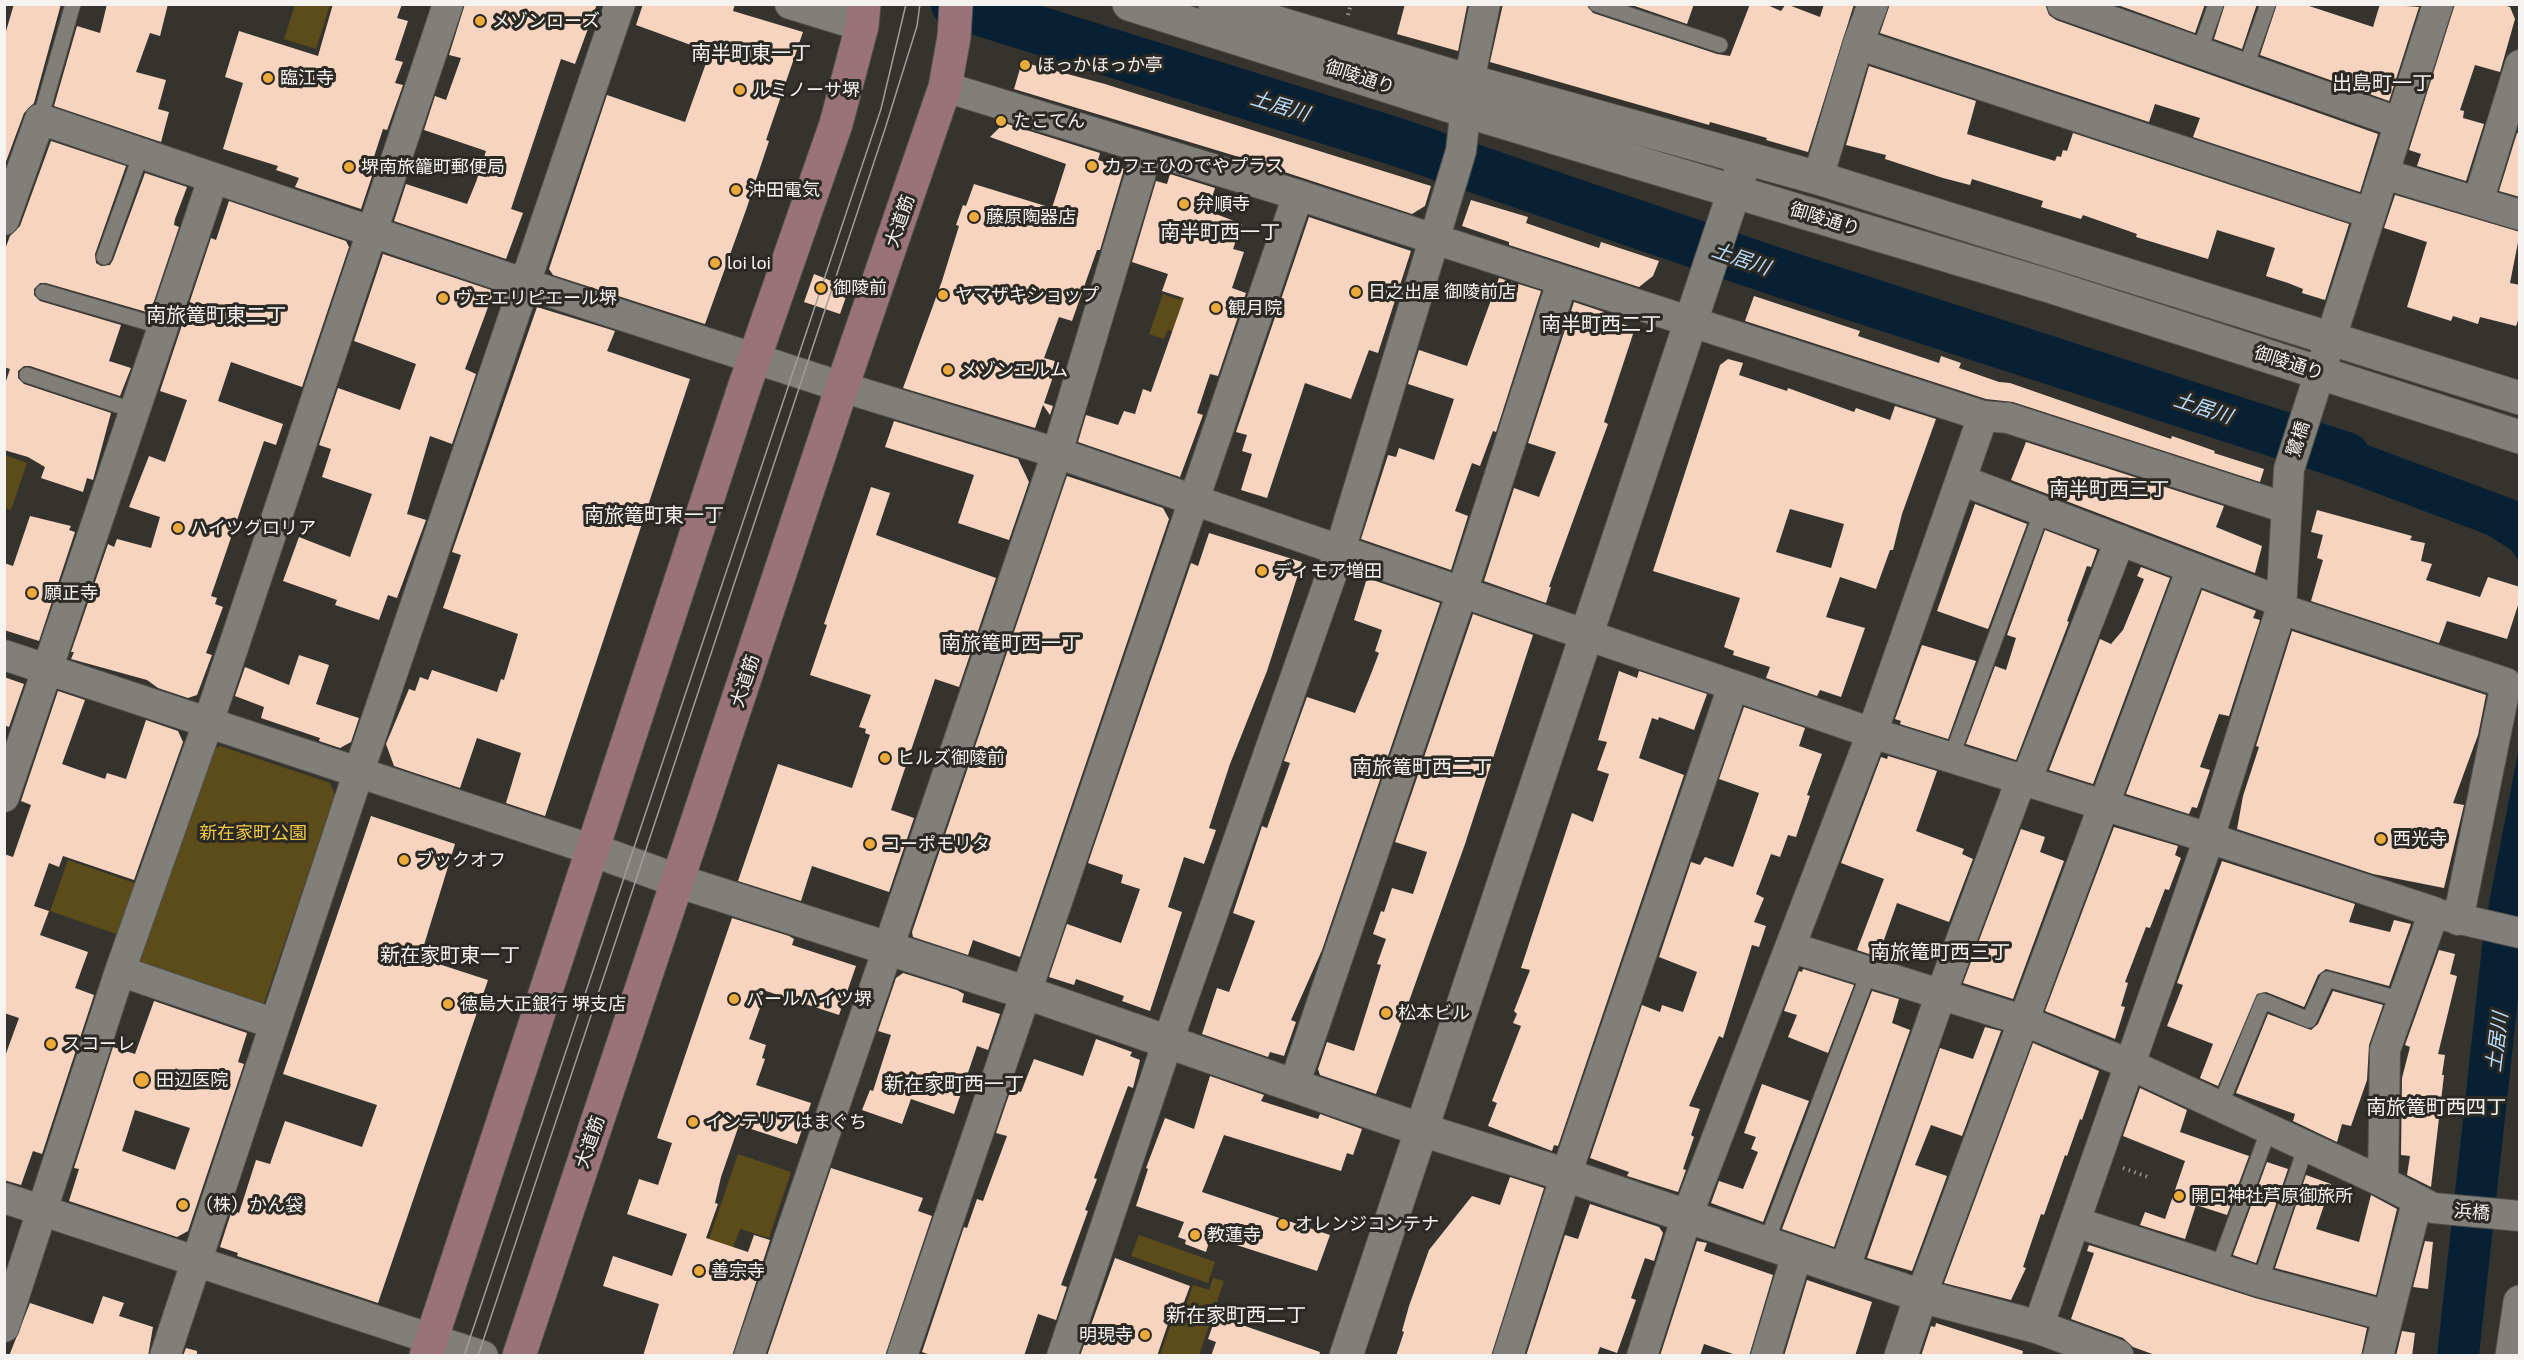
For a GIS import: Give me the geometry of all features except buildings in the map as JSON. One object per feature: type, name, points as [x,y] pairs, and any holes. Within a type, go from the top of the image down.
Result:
[{"type":"main road","name":"大道筋","points":[[519,1356],[842,387],[945,87],[954,37],[956,4]]},
{"type":"main road","points":[[429,1347],[754,359],[836,124],[863,14]]},
{"type":"street","points":[[4,1327],[120,971],[208,723],[448,4]]},
{"type":"street","points":[[165,1356],[358,774],[620,4]]},
{"type":"street","points":[[790,4],[863,14]]},
{"type":"street","name":"御陵通り","points":[[1129,4],[1468,96],[1746,158],[1818,178],[2520,398]]},
{"type":"street","name":"御陵通り","points":[[1215,4],[1734,192],[2049,286],[2520,437]]},
{"type":"street","points":[[1062,1356],[1167,1044],[1340,550],[1461,150],[1468,96],[1485,4]]},
{"type":"street","points":[[1818,178],[1858,44],[1873,4]]},
{"type":"street","points":[[2062,4],[2400,123]]},
{"type":"street","name":"鷺橋","points":[[2053,1340],[2075,1222],[2209,838],[2281,606],[2289,469],[2318,372],[2331,339],[2369,213],[2384,174],[2438,4]]},
{"type":"street","points":[[1858,44],[2369,213]]},
{"type":"street","points":[[2478,202],[2520,65]]},
{"type":"street","points":[[945,87],[1298,195],[1433,241],[1983,416],[2008,418],[2286,508]]},
{"type":"street","points":[[4,220],[40,119],[370,232],[754,359],[1057,453],[1872,733],[2209,838],[2454,918],[2520,933]]},
{"type":"street","points":[[749,1356],[1057,453],[1148,149]]},
{"type":"street","points":[[1346,1356],[1419,1130],[1746,158]]},
{"type":"street","points":[[2384,174],[2520,215]]},
{"type":"street","points":[[4,797],[213,179]]},
{"type":"street","points":[[903,1356],[1298,195]]},
{"type":"street","points":[[1294,1085],[1462,592],[1562,282]]},
{"type":"street","points":[[1642,1356],[1687,1215],[1872,733],[1983,416]]},
{"type":"street","points":[[1961,480],[2192,568],[2281,606],[2506,683],[2454,918],[2403,1000],[2385,1050],[2383,1182]]},
{"type":"street","points":[[1844,1270],[1941,994],[2120,540]]},
{"type":"street","points":[[1901,1356],[2022,1020],[2192,568]]},
{"type":"street","points":[[4,655],[593,850],[678,881],[1027,993],[1167,1044],[1294,1085],[1419,1130],[1687,1215],[2053,1340],[2117,1356]]},
{"type":"street","points":[[1508,1356],[1566,1175],[1733,686]]},
{"type":"street","points":[[1790,947],[2022,1020],[2129,1064],[2383,1182],[2425,1205],[2388,1316],[2378,1356]]},
{"type":"street","points":[[120,971],[275,1024]]},
{"type":"street","points":[[4,1198],[197,1260],[429,1347],[483,1356]]},
{"type":"street","name":"浜橋","points":[[2425,1205],[2516,1215]]},
{"type":"street","points":[[2075,1222],[2260,1282],[2388,1316]]},
{"type":"street","points":[[1766,1356],[1797,1254]]},
{"type":"street","points":[[2512,1356],[2520,1302]]},
{"type":"lane","points":[[40,119],[73,4]]},
{"type":"lane","points":[[1596,4],[1720,45]]},
{"type":"lane","points":[[2199,52],[2216,4]]},
{"type":"lane","points":[[2245,69],[2268,4]]},
{"type":"lane","points":[[104,257],[141,154]]},
{"type":"lane","points":[[43,292],[163,327]]},
{"type":"lane","points":[[27,375],[135,411]]},
{"type":"lane","points":[[1951,758],[2042,511]]},
{"type":"lane","points":[[1766,1243],[1869,972]]},
{"type":"lane","points":[[2220,1106],[2263,1001],[2309,1020],[2326,979],[2403,1000]]},
{"type":"lane","points":[[2218,1268],[2269,1129]]},
{"type":"lane","points":[[2260,1282],[2306,1146]]},
{"type":"green space","points":[[295,5],[330,5],[316,49],[284,39]]},
{"type":"green space","points":[[1206,278],[1181,335],[1168,330],[1164,339],[1149,334],[1163,294],[1180,300],[1186,284]]},
{"type":"green space","points":[[5,455],[27,463],[11,510],[5,508]]},
{"type":"green space","name":"新在家町公園","points":[[220,746],[330,783],[335,795],[264,1003],[254,1007],[145,972],[140,961],[211,751]]},
{"type":"green space","points":[[68,860],[137,884],[119,935],[50,911]]},
{"type":"green space","points":[[738,1154],[791,1172],[769,1238],[740,1229],[731,1253],[707,1245]]},
{"type":"green space","points":[[1139,1235],[1215,1262],[1208,1283],[1131,1256]]},
{"type":"green space","points":[[1213,1278],[1224,1281],[1199,1355],[1160,1355],[1171,1324],[1179,1326],[1193,1285],[1209,1290]]},
{"type":"water","points":[[2319,427],[2518,501],[2519,561],[2511,550],[2488,535],[2307,467]]},
{"type":"water","points":[[2519,748],[2519,990],[2479,1355],[2437,1356],[2484,929]]},
{"type":"waterway","name":"土居川","points":[[955,4],[1397,142],[1783,274],[2346,456]]},
{"type":"tram line","points":[[464,1356],[881,109],[906,4]]},
{"type":"tram line","points":[[478,1356],[885,129],[917,26],[920,4]]},
{"type":"place","name":"メゾンローズ","points":[[480,21]]},
{"type":"place","name":"ほっかほっか亭","points":[[1025,65]]},
{"type":"place","name":"臨江寺","points":[[268,78]]},
{"type":"place","name":"ルミノーサ堺","points":[[740,90]]},
{"type":"place","name":"たこてん","points":[[1001,121]]},
{"type":"place","name":"カフェひのでやプラス","points":[[1092,166]]},
{"type":"place","name":"堺南旅籠町郵便局","points":[[349,167]]},
{"type":"place","name":"沖田電気","points":[[736,190]]},
{"type":"place","name":"弁順寺","points":[[1184,204]]},
{"type":"place","name":"藤原陶器店","points":[[974,217]]},
{"type":"place","name":"loi loi","points":[[715,263]]},
{"type":"place","name":"御陵前","points":[[821,288]]},
{"type":"place","name":"日之出屋 御陵前店","points":[[1356,292]]},
{"type":"place","name":"ヤマザキショップ","points":[[943,295]]},
{"type":"place","name":"ヴェエリピエール堺","points":[[443,298]]},
{"type":"place","name":"観月院","points":[[1216,308]]},
{"type":"place","name":"メゾンエルム","points":[[948,370]]},
{"type":"place","name":"ハイツグロリア","points":[[178,528]]},
{"type":"place","name":"ディモア増田","points":[[1262,571]]},
{"type":"place","name":"願正寺","points":[[32,593]]},
{"type":"place","name":"ヒルズ御陵前","points":[[885,758]]},
{"type":"place","name":"西光寺","points":[[2381,839]]},
{"type":"place","name":"コーポモリタ","points":[[870,844]]},
{"type":"place","name":"ブックオフ","points":[[404,860]]},
{"type":"place","name":"パールハイツ堺","points":[[734,999]]},
{"type":"place","name":"徳島大正銀行 堺支店","points":[[448,1004]]},
{"type":"place","name":"松本ビル","points":[[1386,1013]]},
{"type":"place","name":"スコーレ","points":[[51,1044]]},
{"type":"place","name":"田辺医院","points":[[142,1080]]},
{"type":"place","name":"インテリアはまぐち","points":[[693,1122]]},
{"type":"place","name":"開口神社芦原御旅所","points":[[2179,1196]]},
{"type":"place","name":"（株）かん袋","points":[[183,1205]]},
{"type":"place","name":"オレンジコンテナ","points":[[1283,1224]]},
{"type":"place","name":"教蓮寺","points":[[1195,1235]]},
{"type":"place","name":"善宗寺","points":[[699,1271]]},
{"type":"place","name":"明現寺","points":[[1145,1335]]},
{"type":"district","name":"南半町東一丁","points":[[751,53]]},
{"type":"district","name":"出島町一丁","points":[[2382,83]]},
{"type":"district","name":"南半町西一丁","points":[[1220,232]]},
{"type":"district","name":"南旅篭町東二丁","points":[[216,315]]},
{"type":"district","name":"南半町西二丁","points":[[1601,324]]},
{"type":"district","name":"南半町西三丁","points":[[2109,489]]},
{"type":"district","name":"南旅篭町東一丁","points":[[654,515]]},
{"type":"district","name":"南旅篭町西一丁","points":[[1011,643]]},
{"type":"district","name":"南旅篭町西二丁","points":[[1422,767]]},
{"type":"district","name":"南旅篭町西三丁","points":[[1940,952]]},
{"type":"district","name":"新在家町東一丁","points":[[450,955]]},
{"type":"district","name":"新在家町西一丁","points":[[954,1084]]},
{"type":"district","name":"南旅篭町西四丁","points":[[2436,1107]]},
{"type":"district","name":"新在家町西二丁","points":[[1236,1315]]}]
